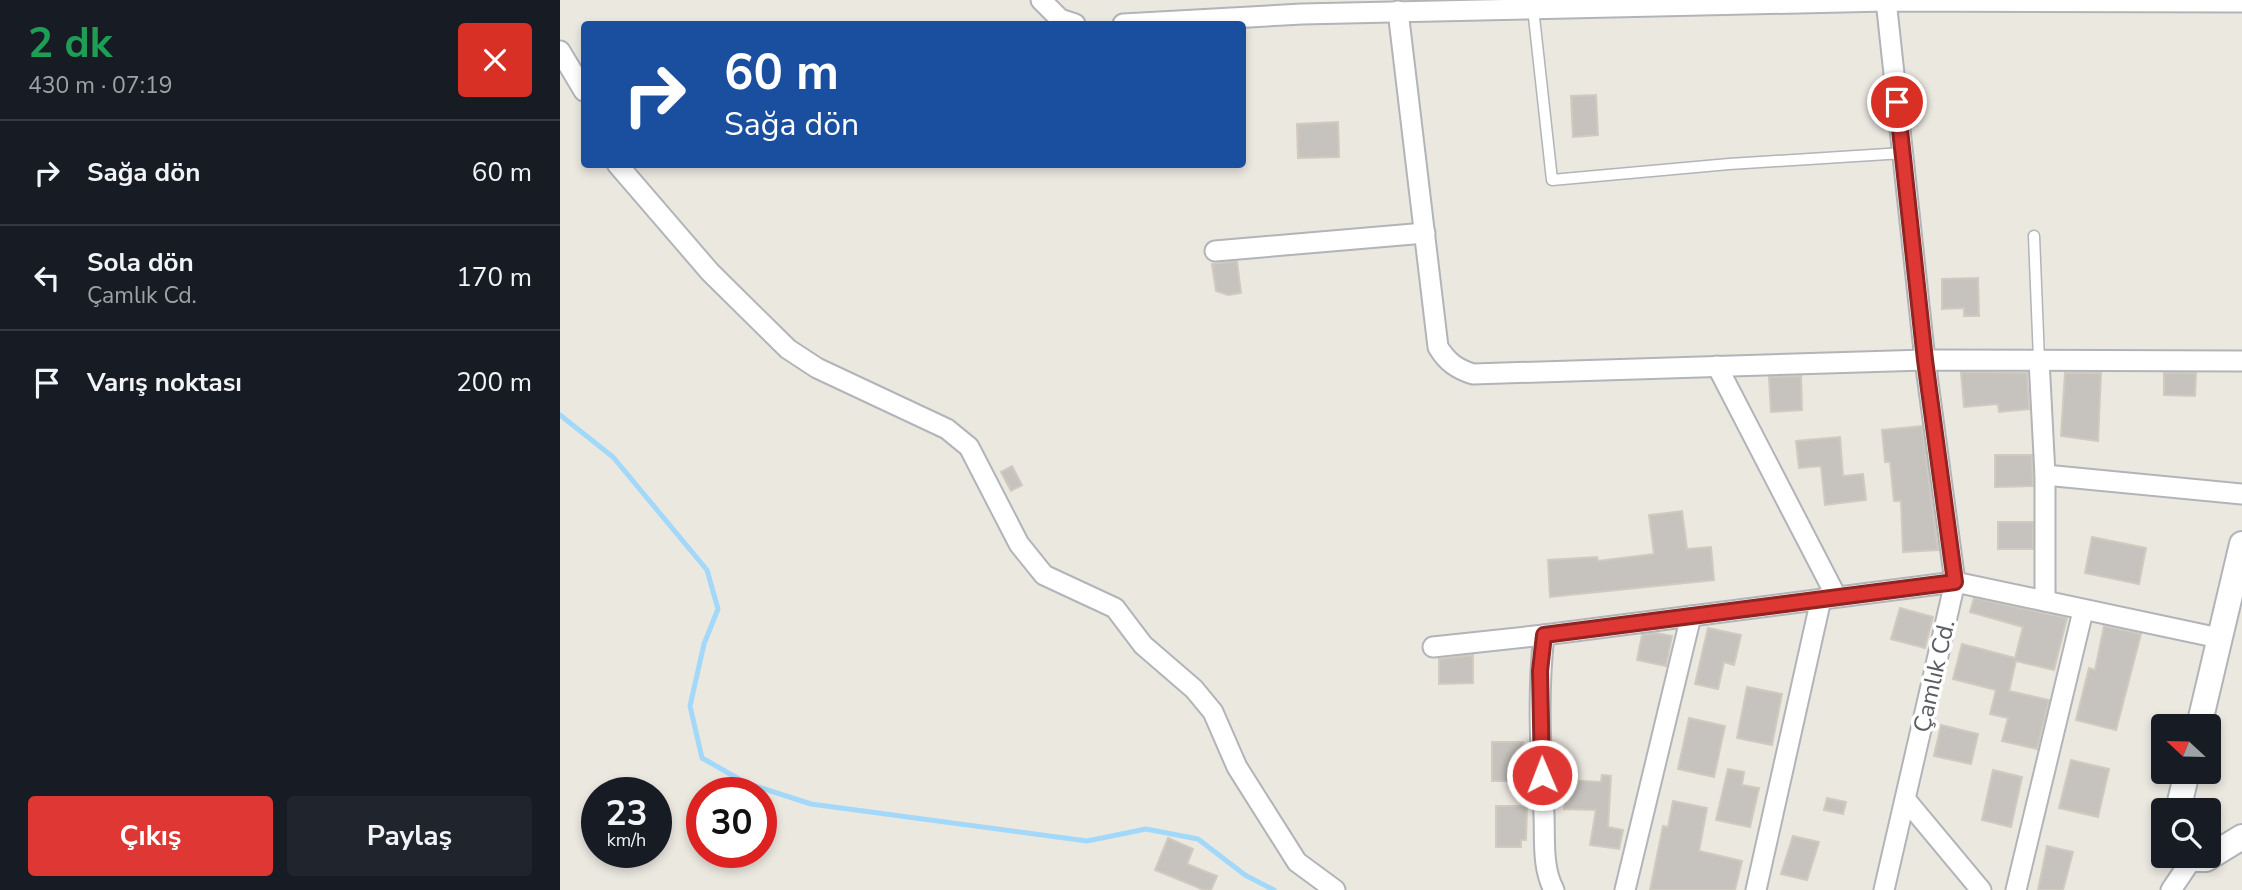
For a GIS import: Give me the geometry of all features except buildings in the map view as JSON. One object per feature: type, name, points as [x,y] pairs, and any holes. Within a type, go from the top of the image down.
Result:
[{"type":"street","points":[[1041,0],[1060,19],[1066,21]]},
{"type":"street","points":[[1186,21],[1533,5],[1886,1],[2242,2]]},
{"type":"street","name":"Çamlık Cd.","points":[[1884,890],[1955,582],[1925,360],[1886,1]]},
{"type":"street","points":[[1398,11],[1438,347],[1450,363],[1461,370],[1473,374],[1925,360],[2242,361]]},
{"type":"street","points":[[560,51],[581,86]]},
{"type":"street","points":[[620,168],[710,272],[789,349],[817,368],[947,429],[969,447],[1019,544],[1044,575],[1115,608],[1143,645],[1194,689],[1213,712],[1237,767],[1297,862],[1335,890]]},
{"type":"street","points":[[1215,251],[1425,233]]},
{"type":"street","points":[[2039,360],[2045,474],[2045,601]]},
{"type":"street","points":[[1717,366],[1829,598],[1756,890]]},
{"type":"street","points":[[2045,474],[2242,494]]},
{"type":"street","points":[[2202,714],[2242,544]]},
{"type":"street","points":[[1433,646],[1544,635],[1955,582],[2220,638]]},
{"type":"street","points":[[2016,890],[2083,611]]},
{"type":"street","points":[[1625,890],[1691,616]]},
{"type":"street","points":[[1544,635],[1540,671],[1542,775],[1547,872],[1554,890]]},
{"type":"street","points":[[1906,800],[1981,890]]},
{"type":"street","points":[[2221,850],[2242,837]]},
{"type":"street","points":[[2171,890],[2184,868]]},
{"type":"lane","points":[[1533,5],[1552,180],[1729,164],[1903,153]]},
{"type":"lane","points":[[2034,236],[2039,360]]},
{"type":"waterway","points":[[560,415],[613,457],[707,570],[718,609],[704,644],[690,706],[702,758],[746,783],[811,804],[1087,841],[1146,829],[1198,839],[1245,875],[1274,890]]},
{"type":"route","points":[[1542,775],[1540,671],[1544,635],[1955,582],[1925,360],[1897,102]]}]
